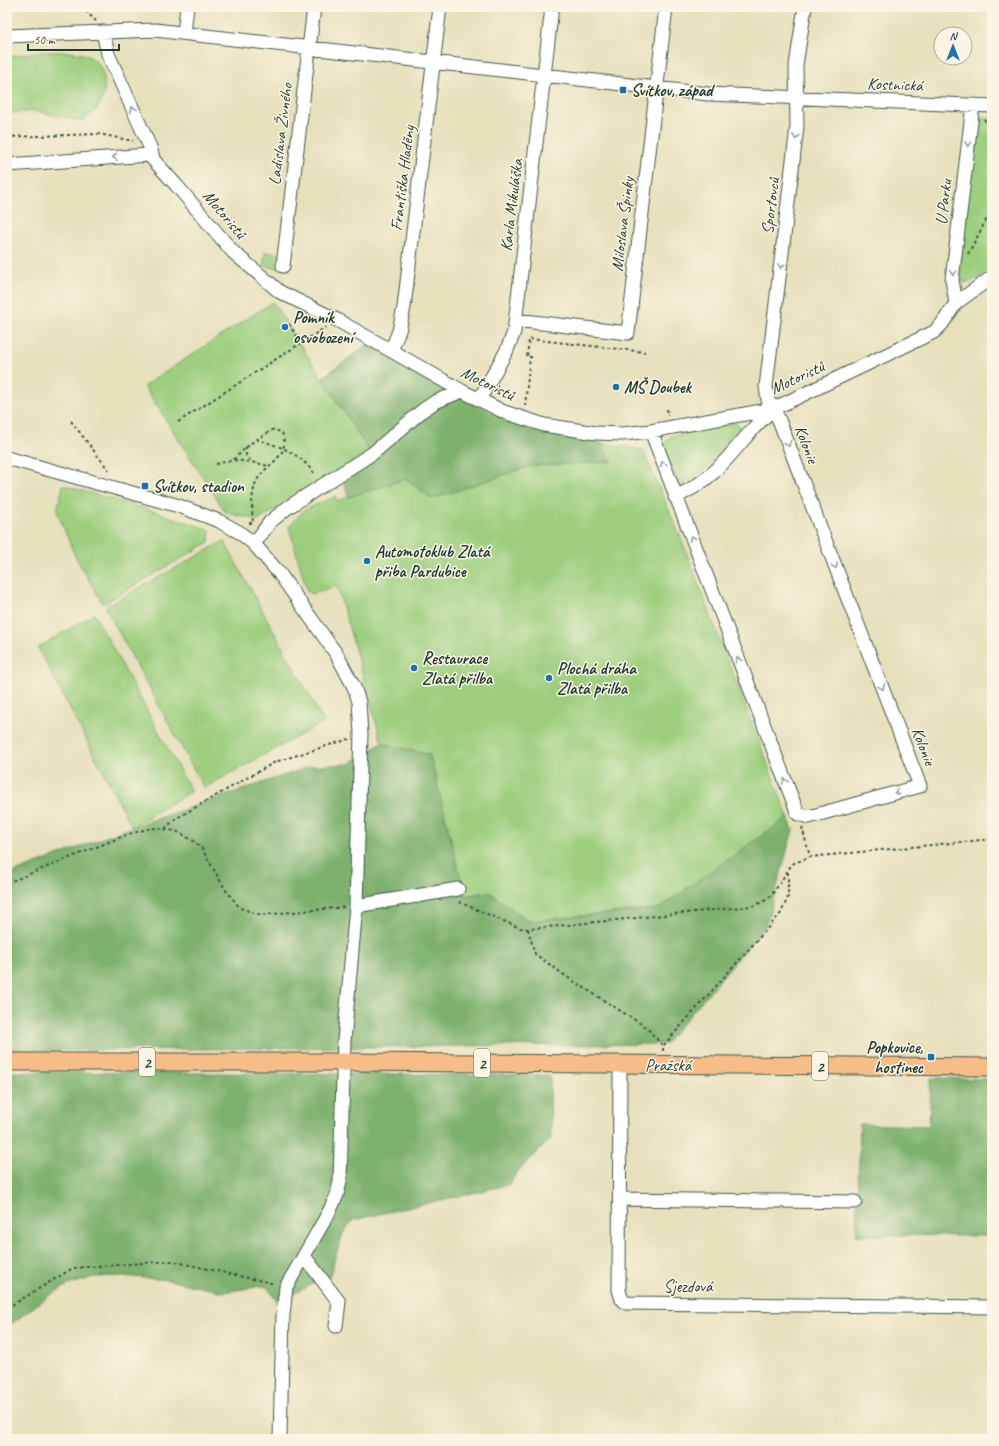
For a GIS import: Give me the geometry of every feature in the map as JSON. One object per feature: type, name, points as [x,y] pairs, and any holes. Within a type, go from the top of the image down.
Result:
[{"type":"main road","name":"2","points":[[7,1062],[344,1062]]},
{"type":"main road","name":"Pražská","points":[[344,1062],[987,1069]]},
{"type":"street","points":[[184,32],[187,7]]},
{"type":"street","name":"Ladislava Živného","points":[[283,266],[314,7]]},
{"type":"street","name":"Františka Hladěny","points":[[391,351],[399,331],[404,307],[440,7]]},
{"type":"street","name":"Karla Mikuláška","points":[[479,400],[511,340],[516,320],[552,7]]},
{"type":"street","name":"Miloslava Špinky","points":[[516,320],[628,333],[666,7]]},
{"type":"street","name":"Sportovců","points":[[773,408],[768,400],[766,387],[797,127],[796,65],[804,7]]},
{"type":"street","name":"Kostnická","points":[[7,36],[155,30],[184,32],[708,94],[797,98],[977,110],[992,106]]},
{"type":"street","name":"Motoristů","points":[[103,32],[108,54],[152,154],[233,252],[280,292],[338,320],[479,400],[504,412],[544,425],[596,433],[622,434],[651,431],[773,408],[934,332],[942,324],[956,303],[992,277]]},
{"type":"street","name":"U Parku","points":[[956,303],[952,280],[977,110]]},
{"type":"street","points":[[7,166],[152,154]]},
{"type":"street","points":[[254,544],[270,522],[287,508],[373,453],[434,402],[462,391]]},
{"type":"street","points":[[651,431],[676,497],[697,486],[712,475],[773,408]]},
{"type":"street","name":"Kolonie","points":[[676,497],[798,814],[809,817],[920,786],[773,408]]},
{"type":"street","points":[[7,458],[179,506],[219,521],[239,532],[254,544],[279,573],[337,655],[354,687],[359,702],[361,734],[356,906],[344,1041],[340,1181],[337,1195],[328,1214],[286,1287],[283,1315],[280,1439]]},
{"type":"street","points":[[356,906],[458,890]]},
{"type":"street","name":"Sjezdová","points":[[620,1064],[619,1290],[622,1300],[626,1303],[992,1307]]},
{"type":"street","points":[[620,1199],[856,1202]]},
{"type":"street","points":[[304,1256],[338,1302],[336,1326]]},
{"type":"path","points":[[81,7],[93,17],[103,32]]},
{"type":"path","points":[[977,110],[992,132]]},
{"type":"path","points":[[7,137],[98,134],[132,140],[152,154]]},
{"type":"path","points":[[966,258],[992,209]]},
{"type":"path","points":[[178,422],[338,320]]},
{"type":"path","points":[[289,324],[301,343]]},
{"type":"path","points":[[524,412],[531,357],[527,357],[529,339],[645,352]]},
{"type":"path","points":[[71,421],[96,455],[114,476]]},
{"type":"path","points":[[233,460],[256,439],[274,429],[278,430],[284,440],[284,448],[279,458],[259,476],[255,485],[252,505],[253,523],[247,524]]},
{"type":"path","points":[[256,439],[284,448],[302,459],[314,474]]},
{"type":"path","points":[[247,446],[246,455],[251,462]]},
{"type":"path","points":[[216,464],[233,460],[269,466]]},
{"type":"path","points":[[165,829],[175,819],[275,762],[341,743]]},
{"type":"path","points":[[7,883],[129,834],[152,828],[165,829],[184,835],[202,849],[225,890],[240,908],[261,915],[356,906]]},
{"type":"path","points":[[804,834],[810,857]]},
{"type":"path","points":[[435,894],[448,896],[520,928],[528,930],[752,906],[763,902],[772,895],[792,864],[810,857],[992,840]]},
{"type":"path","points":[[663,1065],[663,1046],[781,913],[788,897],[788,869]]},
{"type":"path","points":[[528,930],[535,954],[566,977],[646,1027],[663,1046]]},
{"type":"path","points":[[7,1308],[73,1268],[172,1261],[286,1287]]},
{"type":"green space","points":[[39,52],[82,54],[90,57],[101,68],[105,84],[104,92],[98,107],[90,115],[81,121],[35,111],[7,113],[7,57]]},
{"type":"green space","points":[[978,117],[992,118],[992,269],[972,281],[963,283],[957,267]]},
{"type":"green space","points":[[265,252],[288,255],[286,269],[263,266]]},
{"type":"green space","points":[[273,302],[369,451],[259,520],[226,513],[144,386]]},
{"type":"green space","points":[[368,344],[507,421],[537,433],[601,443],[612,462],[531,466],[432,499],[406,479],[349,497],[342,478],[369,451],[322,378]]},
{"type":"green space","name":"Plochá dráha Zlatá přilba","points":[[469,422],[643,450],[680,536],[793,830],[756,899],[529,921],[489,892],[464,896],[430,755],[382,743],[337,586],[312,594],[307,591],[289,527],[303,511],[335,496],[337,501],[353,495]]},
{"type":"green space","points":[[735,423],[743,428],[708,467],[682,486],[678,484],[663,447],[671,436]]},
{"type":"green space","points":[[63,485],[153,511],[210,530],[209,542],[103,604],[75,556],[57,511]]},
{"type":"green space","points":[[224,541],[324,722],[204,788],[105,607]]},
{"type":"green space","points":[[94,614],[191,791],[132,827],[38,648]]},
{"type":"green space","points":[[382,743],[430,755],[465,896],[489,892],[529,921],[658,909],[788,817],[793,830],[766,925],[665,1044],[7,1051],[7,875],[132,827],[312,766],[348,764]]},
{"type":"green space","points":[[7,1072],[550,1075],[551,1139],[521,1168],[508,1185],[353,1220],[343,1233],[330,1275],[278,1302],[267,1287],[262,1286],[223,1292],[167,1280],[123,1276],[94,1277],[68,1285],[50,1295],[7,1327]]},
{"type":"green space","points":[[931,1078],[989,1079],[989,1140],[992,1140],[992,1236],[856,1235],[860,1124],[929,1126]]},
{"type":"place","name":"Svítkov, západ","points":[[623,90]]},
{"type":"place","name":"Pomník osvobození","points":[[285,327]]},
{"type":"place","name":"MŠ Doubek","points":[[616,387]]},
{"type":"place","name":"Svítkov, stadion","points":[[145,486]]},
{"type":"place","name":"Automotoklub Zlatá přiba Pardubice","points":[[367,561]]},
{"type":"place","name":"Restaurace Zlatá přilba","points":[[414,668]]},
{"type":"place","name":"Plochá dráha Zlatá přilba","points":[[549,678]]},
{"type":"place","name":"Popkovice, hostinec","points":[[931,1057]]}]
